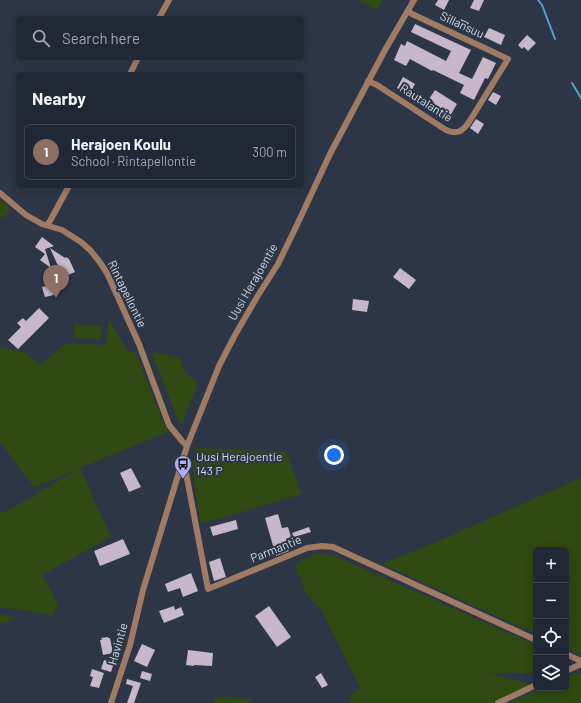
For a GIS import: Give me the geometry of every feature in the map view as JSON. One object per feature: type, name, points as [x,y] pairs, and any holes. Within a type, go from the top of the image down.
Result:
[{"type":"street","points":[[160,16],[169,0]]},
{"type":"street","name":"Uusi Herajoentie","points":[[143,590],[187,446],[219,366],[235,335],[278,264],[330,154],[368,81],[414,0]]},
{"type":"street","name":"Sillansuu","points":[[408,11],[508,59]]},
{"type":"street","name":"Rautalantie","points":[[368,81],[377,85],[446,130],[457,132],[465,127],[469,122],[508,59]]},
{"type":"street","points":[[131,72],[137,60]]},
{"type":"street","points":[[47,225],[68,188]]},
{"type":"street","name":"Rintapellontie","points":[[0,193],[26,215],[37,222],[62,230],[81,242],[107,272],[139,344],[169,426],[187,446]]},
{"type":"street","name":"Parmantie","points":[[182,462],[186,473],[208,589],[307,548],[322,546],[334,547],[533,639]]},
{"type":"street","name":"Havintie","points":[[111,703],[130,645],[143,590]]},
{"type":"street","points":[[568,655],[581,663]]},
{"type":"street","points":[[569,669],[581,663]]},
{"type":"street","points":[[498,703],[533,686]]},
{"type":"green space","points":[[358,0],[382,0],[377,10]]},
{"type":"green space","points":[[0,199],[8,206],[9,212],[3,218],[0,217]]},
{"type":"green space","points":[[109,319],[128,352],[135,352],[168,432],[80,468],[111,537],[42,575],[48,584],[58,606],[53,615],[0,607],[0,512],[7,511],[77,470],[34,487],[0,442],[0,347],[26,353],[40,365],[67,343],[106,345]]},
{"type":"green space","points":[[74,324],[102,326],[101,339],[74,338]]},
{"type":"green space","points":[[154,352],[180,358],[184,371],[198,383],[182,424],[178,420],[152,355]]},
{"type":"green space","points":[[196,448],[286,452],[302,494],[201,524],[194,481],[193,463]]},
{"type":"green space","points":[[581,478],[581,655],[569,649],[569,547],[533,547],[533,633],[382,564],[429,545]]},
{"type":"green space","points":[[316,553],[333,555],[533,644],[533,673],[488,673],[533,685],[494,703],[350,703],[347,698],[360,688],[320,608],[306,594],[295,565]]},
{"type":"green space","points":[[0,614],[17,617],[7,622],[0,623]]},
{"type":"green space","points":[[574,673],[581,674],[581,703],[509,703],[535,691],[569,691],[569,676]]},
{"type":"green space","points":[[215,697],[254,699],[247,703],[214,703]]},
{"type":"building","points":[[438,0],[449,0],[444,10],[435,5]]},
{"type":"building","points":[[474,0],[484,0],[479,11],[470,8]]},
{"type":"building","points":[[461,19],[469,23],[465,31],[457,27]]},
{"type":"building","points":[[415,24],[471,50],[459,73],[472,79],[483,57],[496,63],[488,79],[485,78],[474,100],[460,93],[464,85],[433,70],[432,71],[410,59],[406,66],[394,60],[401,44],[405,46],[407,41],[446,61],[451,51],[411,32]]},
{"type":"building","points":[[489,28],[505,35],[501,45],[484,37]]},
{"type":"building","points":[[527,35],[536,43],[528,51],[524,47],[522,49],[518,45]]},
{"type":"building","points":[[403,77],[415,84],[409,95],[397,88]]},
{"type":"building","points":[[435,90],[457,104],[450,116],[442,111],[441,114],[431,107],[434,102],[429,99]]},
{"type":"building","points":[[493,92],[501,96],[496,105],[488,100]]},
{"type":"building","points":[[476,119],[484,124],[478,134],[470,128]]},
{"type":"building","points":[[42,237],[54,246],[45,249],[51,268],[40,260],[45,254],[35,247]]},
{"type":"building","points":[[50,248],[69,259],[75,272],[63,277]]},
{"type":"building","points":[[400,268],[416,280],[409,289],[393,277]]},
{"type":"building","points":[[55,283],[58,294],[45,297],[42,287]]},
{"type":"building","points":[[353,299],[369,301],[367,312],[352,310]]},
{"type":"building","points":[[39,308],[49,318],[18,349],[8,340],[21,327],[17,323],[23,318],[26,321]]},
{"type":"building","points":[[131,468],[141,487],[129,492],[120,473]]},
{"type":"building","points":[[278,514],[282,528],[288,527],[291,537],[286,539],[289,551],[276,556],[265,518]]},
{"type":"building","points":[[236,520],[238,529],[213,536],[210,527]]},
{"type":"building","points":[[309,527],[311,532],[294,537],[292,533]]},
{"type":"building","points":[[123,539],[130,554],[100,566],[94,551]]},
{"type":"building","points":[[220,558],[226,577],[214,581],[209,562]]},
{"type":"building","points":[[191,573],[198,591],[183,597],[180,588],[168,592],[165,584]]},
{"type":"building","points":[[174,606],[175,610],[181,607],[184,615],[164,623],[159,611]]},
{"type":"building","points":[[269,606],[291,637],[277,647],[255,616]]},
{"type":"building","points":[[101,638],[110,638],[113,653],[103,655],[100,640],[102,640]]},
{"type":"building","points":[[142,644],[155,650],[147,667],[134,661]]},
{"type":"building","points":[[188,650],[213,653],[212,666],[186,665]]},
{"type":"building","points":[[104,660],[114,663],[111,672],[101,669]]},
{"type":"building","points":[[92,669],[104,673],[99,688],[90,686],[93,677],[90,676]]},
{"type":"building","points":[[142,671],[152,674],[150,681],[140,678]]},
{"type":"building","points":[[321,673],[328,685],[322,688],[315,677]]},
{"type":"building","points":[[127,679],[141,683],[134,703],[127,703],[133,686],[126,684]]},
{"type":"waterway","points":[[538,0],[542,5],[555,39]]},
{"type":"waterway","points":[[572,83],[581,98]]},
{"type":"place","name":"Herajoen Koulu","points":[[56,298]]},
{"type":"place","name":"Uusi Herajoentie 143 P","points":[[183,479]]}]
